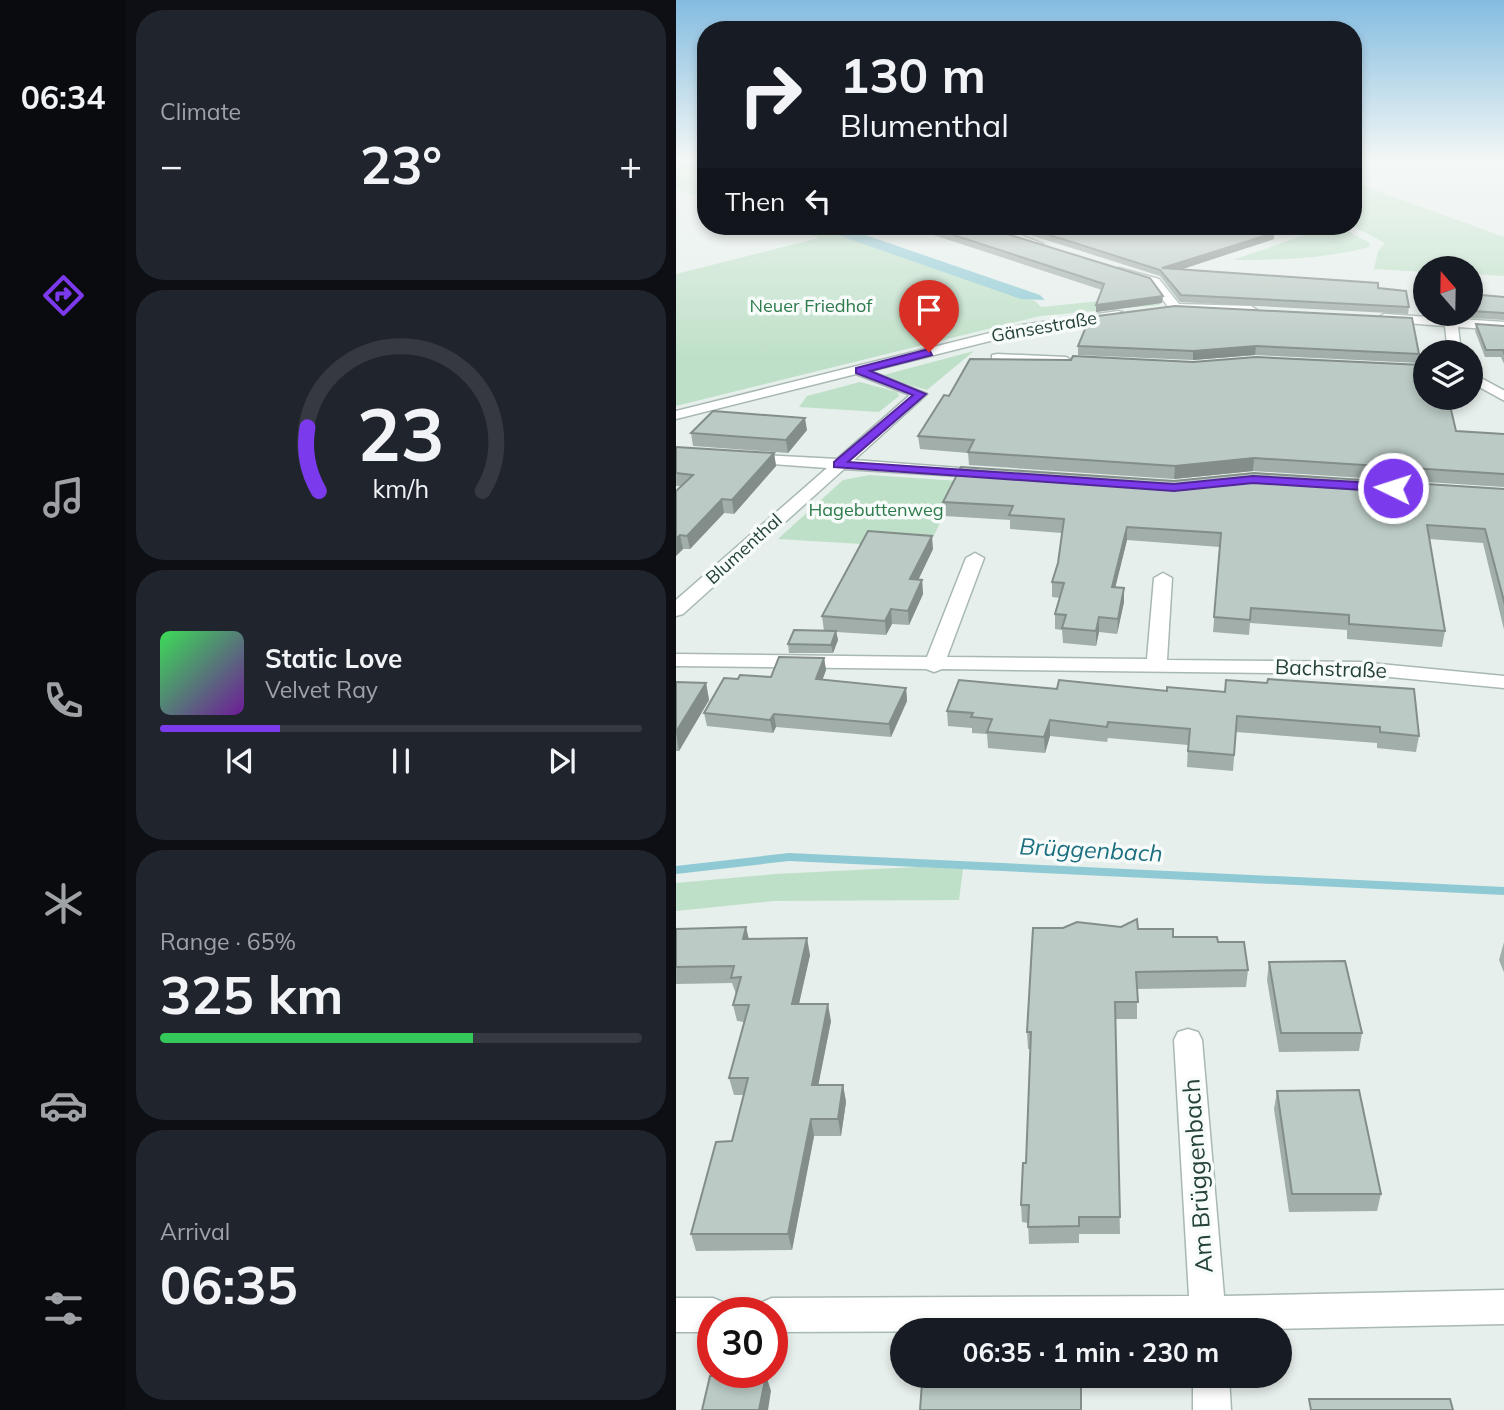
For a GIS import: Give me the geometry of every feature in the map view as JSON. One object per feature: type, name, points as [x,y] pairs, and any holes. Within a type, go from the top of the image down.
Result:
[{"type":"street","points":[[1012,235],[1051,248]]},
{"type":"street","points":[[1116,268],[1156,281],[1169,309],[1261,310]]},
{"type":"street","name":"Gänsestraße","points":[[676,415],[1022,329],[1128,314]]},
{"type":"street","points":[[1369,317],[1413,320]]},
{"type":"street","points":[[1483,324],[1504,326]]},
{"type":"street","points":[[997,358],[1084,362]]},
{"type":"street","name":"Blumenthal","points":[[676,610],[920,394],[859,370]]},
{"type":"street","points":[[1483,384],[1504,397]]},
{"type":"street","points":[[725,456],[999,476]]},
{"type":"street","points":[[934,666],[975,558]]},
{"type":"street","points":[[1157,665],[1163,578]]},
{"type":"street","name":"Bachstraße","points":[[676,660],[934,666],[1359,668],[1504,682]]},
{"type":"street","name":"Am Brüggenbach","points":[[1188,1040],[1209,1318]]},
{"type":"street","points":[[1288,1318],[1504,1307]]},
{"type":"street","points":[[676,1315],[697,1315]]},
{"type":"street","points":[[788,1315],[959,1318]]},
{"type":"street","points":[[1211,1388],[1212,1410]]},
{"type":"green space","points":[[1362,225],[1471,225],[1504,237],[1504,276],[1483,275],[1483,256],[1413,256],[1413,271],[1374,269],[1378,251],[1385,243],[1362,231]]},
{"type":"green space","name":"Neuer Friedhof","points":[[810,235],[839,235],[1035,301],[1041,307],[1150,296],[1160,305],[1040,316],[676,406],[676,274],[819,238]]},
{"type":"green space","points":[[1305,235],[1355,235],[1370,243],[1369,247],[1318,256],[1233,260]]},
{"type":"green space","points":[[974,351],[927,390],[880,376]]},
{"type":"green space","points":[[860,382],[897,392],[899,396],[879,412],[799,407],[807,396]]},
{"type":"green space","name":"Hagebuttenweg","points":[[869,475],[960,481],[928,548],[778,539],[843,480]]},
{"type":"green space","points":[[917,867],[963,869],[959,900],[773,901],[676,911],[676,883],[775,874]]},
{"type":"water","points":[[838,235],[865,235],[1040,295],[1045,300],[1021,299]]},
{"type":"building","points":[[954,235],[1010,235],[1150,278],[1163,296],[1096,305],[1104,284]]},
{"type":"building","points":[[1049,235],[1268,235],[1162,268],[1378,283],[1378,288],[1406,291],[1409,307],[1181,295],[1160,270]]},
{"type":"building","points":[[1483,295],[1505,297],[1505,313],[1483,312]]},
{"type":"building","points":[[1175,306],[1412,318],[1416,340],[1413,340],[1413,354],[1256,346],[1193,351],[1078,346],[1090,317]]},
{"type":"building","points":[[1477,326],[1505,326],[1505,355],[1503,350],[1486,350]]},
{"type":"building","points":[[1073,356],[1193,362],[1256,357],[1413,365],[1413,410],[1451,410],[1456,431],[1505,434],[1505,474],[1254,458],[1175,466],[968,452],[974,440],[918,436],[944,395],[949,396],[970,359],[1071,360]]},
{"type":"building","points":[[713,411],[805,418],[786,440],[691,433]]},
{"type":"building","points":[[676,447],[774,453],[732,500],[722,499],[687,536],[680,535],[676,539],[676,491],[693,475],[676,473]]},
{"type":"building","points":[[961,467],[1174,481],[1254,473],[1505,489],[1505,605],[1485,529],[1427,525],[1445,631],[1349,624],[1349,615],[1251,608],[1250,620],[1214,617],[1221,533],[1127,527],[1112,587],[1124,588],[1118,619],[1099,617],[1096,631],[1062,628],[1066,615],[1055,614],[1064,583],[1052,582],[1058,563],[1064,519],[1009,515],[1013,506],[943,502]]},
{"type":"building","points":[[868,531],[932,536],[910,579],[922,580],[908,611],[891,609],[885,621],[822,616]]},
{"type":"building","points":[[794,630],[836,631],[831,645],[788,644]]},
{"type":"building","points":[[779,657],[824,658],[816,679],[906,688],[889,724],[774,714],[770,720],[704,713],[724,678],[738,679],[740,675],[771,677]]},
{"type":"building","points":[[1268,679],[1414,689],[1419,736],[1380,732],[1380,727],[1237,716],[1234,755],[1188,751],[1190,729],[1108,722],[1107,727],[1050,720],[1044,737],[987,732],[992,719],[971,717],[973,713],[947,711],[959,680],[1057,689],[1059,680],[1167,691],[1167,687],[1225,692],[1226,680],[1267,683]]},
{"type":"building","points":[[676,682],[706,683],[676,732]]},
{"type":"building","points":[[1137,919],[1138,929],[1173,929],[1173,937],[1217,937],[1218,942],[1244,942],[1248,970],[1136,972],[1138,1002],[1115,1002],[1120,1217],[1079,1217],[1079,1226],[1028,1227],[1029,1205],[1021,1205],[1023,1163],[1026,1163],[1031,1032],[1027,1032],[1033,928],[1063,928],[1077,922],[1121,927]]},
{"type":"building","points":[[746,927],[743,939],[807,938],[792,1004],[828,1004],[812,1085],[843,1085],[838,1119],[811,1119],[788,1234],[691,1234],[716,1142],[732,1141],[748,1078],[729,1078],[749,1005],[733,1005],[741,977],[731,978],[734,966],[676,967],[676,929]]},
{"type":"building","points":[[1345,961],[1362,1033],[1281,1033],[1269,962]]},
{"type":"building","points":[[1359,1090],[1381,1194],[1292,1194],[1277,1091]]},
{"type":"building","points":[[707,1388],[763,1388],[759,1410],[702,1410]]},
{"type":"building","points":[[922,1388],[1081,1388],[1081,1410],[920,1410]]},
{"type":"building","points":[[1309,1399],[1450,1399],[1453,1410],[1311,1410]]},
{"type":"waterway","name":"Brüggenbach","points":[[676,870],[789,857],[1505,891]]},
{"type":"route","points":[[929,352],[859,370],[877,380],[920,394],[838,465],[1174,487],[1253,479],[1393,488]]}]
